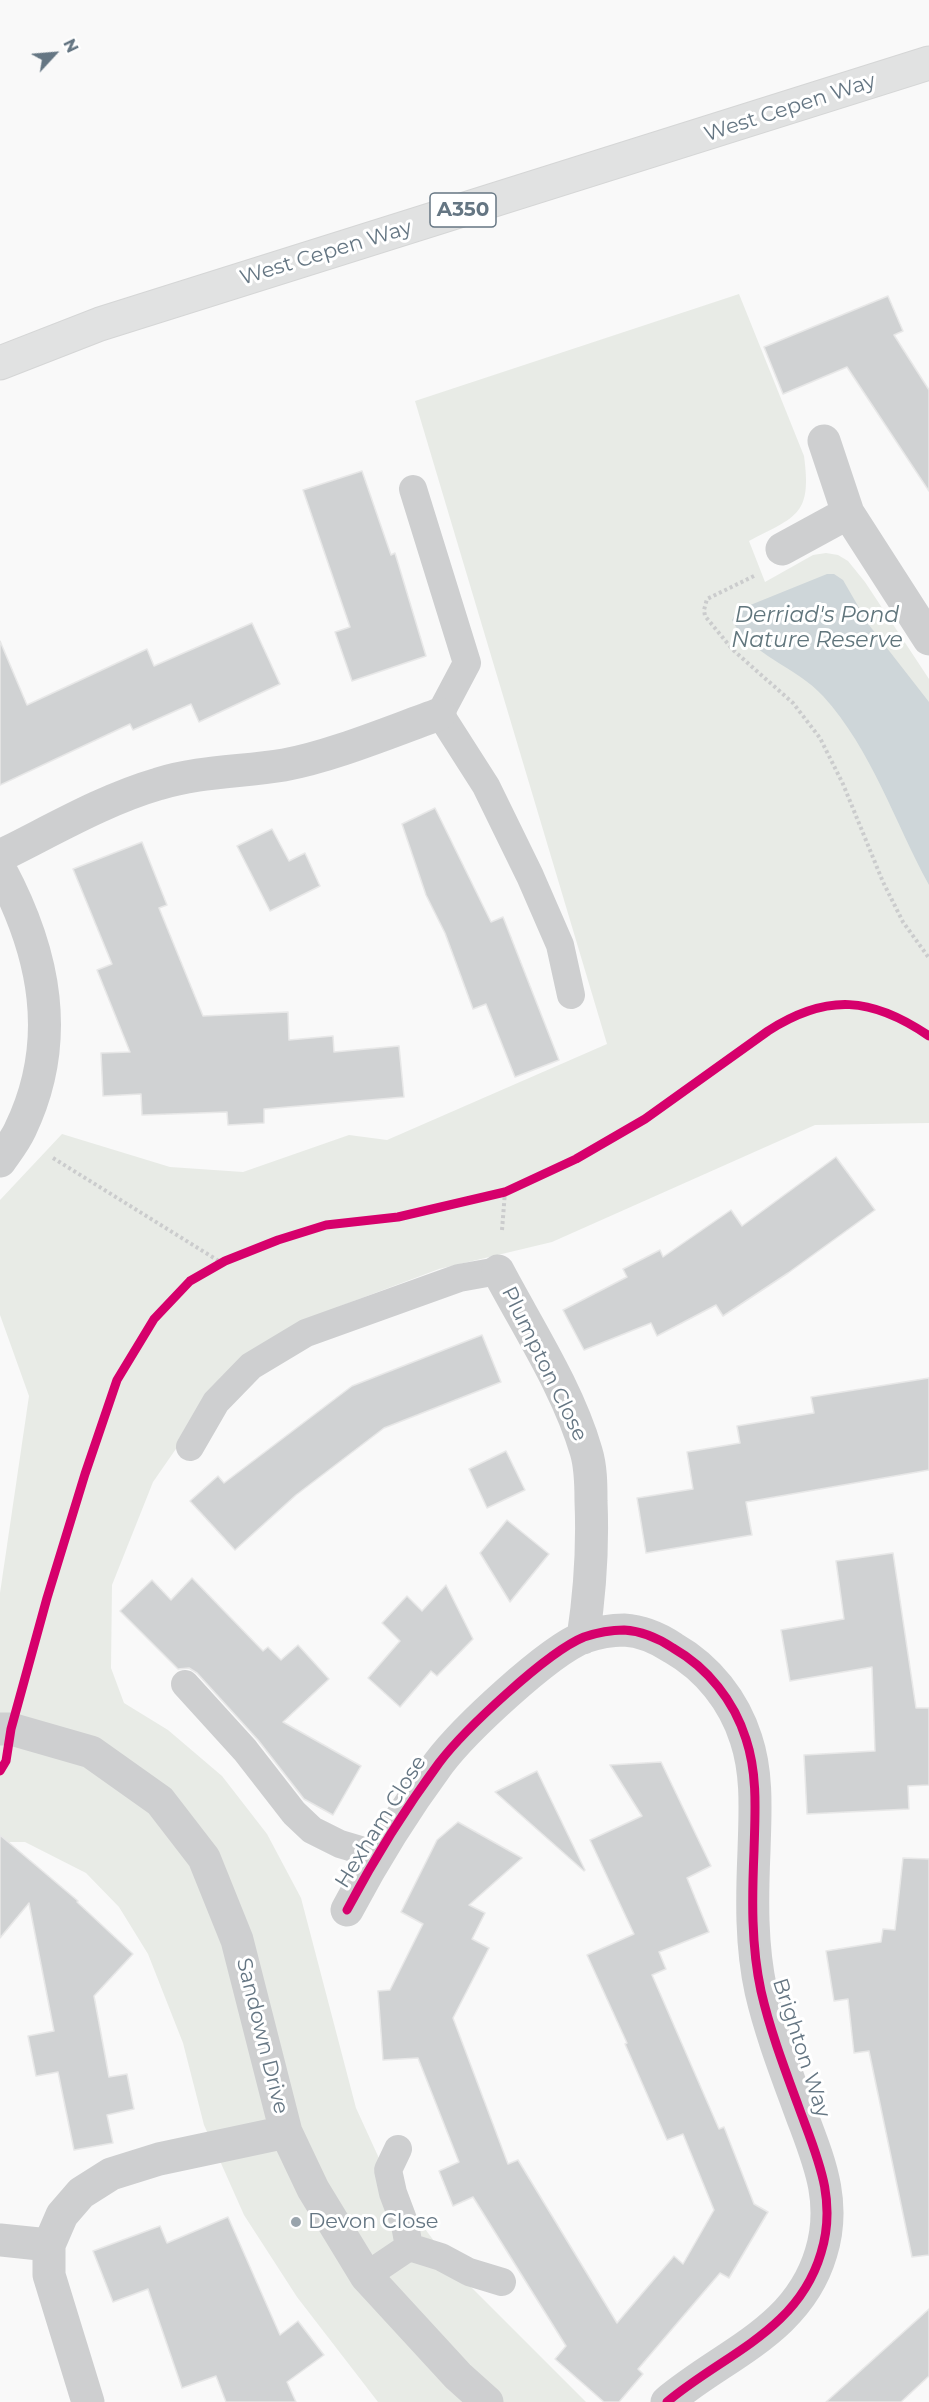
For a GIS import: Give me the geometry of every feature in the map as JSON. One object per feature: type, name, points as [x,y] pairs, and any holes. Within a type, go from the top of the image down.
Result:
[{"type":"highway","name":"West Cepen Way","points":[[0,363],[121,317],[929,63]]},
{"type":"street","points":[[824,441],[848,513],[929,639]]},
{"type":"street","points":[[783,549],[848,513]]},
{"type":"street","points":[[0,856],[125,795],[158,783],[187,776],[307,760],[440,714]]},
{"type":"street","points":[[0,869],[31,936],[40,969],[45,1008],[44,1042],[38,1081],[8,1148]]},
{"type":"street","name":"Plumpton Close","points":[[498,1270],[561,1389],[587,1454],[593,1545],[591,1586],[583,1638]]},
{"type":"street","name":"Brighton Way","points":[[583,1638],[622,1630],[643,1633],[660,1640],[696,1663],[713,1680],[739,1720],[749,1749],[754,1785],[754,1951],[761,1989],[775,2041],[821,2164],[827,2191],[826,2225],[821,2253],[809,2282],[793,2306],[772,2329],[667,2402]]},
{"type":"street","name":"Hexham Close","points":[[347,1910],[377,1855],[441,1760],[526,1678],[583,1638]]},
{"type":"street","name":"Sandown Drive","points":[[0,1728],[11,1729],[91,1752],[160,1801],[204,1858],[237,1940],[286,2132],[313,2189],[366,2276],[458,2376],[487,2402]]},
{"type":"street","points":[[88,2402],[49,2275],[49,2245],[62,2215],[71,2203],[95,2182],[111,2174],[159,2159],[286,2132]]},
{"type":"street","points":[[0,2240],[49,2245]]},
{"type":"lane","points":[[413,489],[467,663],[440,714],[486,786],[530,876],[560,945],[571,995]]},
{"type":"lane","points":[[190,1447],[216,1402],[251,1366],[306,1333],[450,1281],[498,1270]]},
{"type":"lane","points":[[185,1684],[245,1750],[294,1813],[312,1830],[340,1844],[377,1855]]},
{"type":"lane","points":[[398,2149],[388,2170],[393,2193],[405,2225],[409,2247]]},
{"type":"lane","points":[[366,2276],[409,2247]]},
{"type":"lane","points":[[409,2247],[441,2257],[469,2272],[502,2282]]},
{"type":"path","points":[[783,549],[760,574],[707,599],[705,616],[733,650],[802,713],[820,738],[843,784],[883,882],[903,922],[929,958]]},
{"type":"path","points":[[8,1148],[218,1265],[236,1257]]},
{"type":"path","points":[[495,1194],[516,1187]]},
{"type":"shaded area","points":[[739,294],[804,456],[806,476],[806,491],[798,511],[790,519],[749,541],[765,582],[813,555],[826,553],[838,555],[848,561],[865,582],[929,679],[929,1123],[815,1125],[552,1242],[439,1269],[338,1307],[205,1407],[153,1482],[112,1585],[111,1668],[124,1703],[168,1730],[222,1776],[267,1834],[301,1898],[356,2108],[388,2178],[458,2274],[586,2402],[378,2402],[297,2297],[244,2215],[204,2125],[183,2043],[148,1954],[119,1907],[86,1873],[25,1842],[0,1842],[0,1593],[29,1396],[0,1315],[0,1200],[62,1134],[170,1167],[243,1172],[349,1135],[387,1140],[607,1044],[415,401]]},
{"type":"water","name":"Derriad's Pond Nature Reserve","points":[[827,574],[834,574],[843,580],[869,625],[929,702],[929,885],[869,763],[840,717],[813,686],[762,652],[740,632],[732,620],[738,610]]},
{"type":"building","points":[[888,296],[903,331],[894,335],[929,390],[929,491],[847,367],[783,394],[764,347]]},
{"type":"building","points":[[362,471],[391,555],[395,553],[426,656],[352,681],[335,632],[350,627],[303,490]]},
{"type":"building","points":[[252,623],[280,684],[199,722],[191,704],[133,730],[130,724],[0,785],[0,641],[27,705],[147,649],[154,666]]},
{"type":"building","points":[[435,808],[491,922],[503,917],[559,1060],[515,1077],[486,1004],[473,1009],[445,933],[426,895],[402,824]]},
{"type":"building","points":[[272,829],[289,861],[305,853],[320,886],[270,911],[237,846]]},
{"type":"building","points":[[142,842],[167,905],[159,908],[203,1016],[288,1012],[289,1040],[333,1036],[334,1052],[399,1046],[404,1097],[264,1109],[264,1123],[228,1125],[227,1112],[142,1115],[141,1094],[103,1096],[101,1053],[130,1052],[97,970],[112,964],[73,869]]},
{"type":"building","points":[[836,1157],[875,1210],[788,1273],[723,1316],[716,1305],[657,1336],[651,1323],[584,1350],[563,1310],[627,1277],[623,1269],[660,1250],[663,1257],[731,1210],[742,1226]]},
{"type":"building","points":[[482,1335],[501,1382],[384,1428],[296,1495],[235,1550],[190,1501],[218,1476],[224,1483],[352,1386]]},
{"type":"building","points":[[929,1378],[929,1470],[746,1502],[752,1535],[646,1553],[637,1498],[693,1489],[687,1452],[740,1443],[737,1426],[814,1413],[811,1397]]},
{"type":"building","points":[[506,1451],[525,1490],[487,1508],[469,1469]]},
{"type":"building","points":[[507,1520],[549,1554],[510,1602],[480,1553]]},
{"type":"building","points":[[893,1553],[916,1708],[929,1708],[929,1785],[908,1786],[909,1809],[807,1814],[804,1755],[875,1751],[872,1667],[790,1681],[781,1630],[844,1619],[836,1561]]},
{"type":"building","points":[[192,1578],[263,1651],[268,1647],[281,1660],[298,1645],[329,1679],[283,1722],[361,1766],[333,1815],[304,1799],[258,1740],[197,1673],[189,1668],[178,1669],[120,1611],[152,1580],[171,1600]]},
{"type":"building","points":[[446,1585],[473,1639],[437,1676],[431,1671],[400,1707],[368,1678],[400,1641],[382,1623],[407,1596],[422,1611]]},
{"type":"building","points":[[661,1762],[711,1866],[687,1878],[709,1932],[659,1952],[666,1969],[652,1975],[719,2129],[724,2127],[754,2204],[768,2212],[729,2278],[720,2273],[638,2369],[643,2374],[619,2402],[604,2402],[555,2359],[566,2346],[473,2197],[453,2206],[439,2171],[459,2162],[418,2058],[383,2060],[378,1991],[390,1990],[423,1924],[401,1912],[437,1840],[458,1822],[522,1858],[469,1905],[485,1913],[472,1939],[489,1948],[453,2018],[508,2164],[518,2160],[617,2323],[674,2256],[683,2264],[714,2210],[683,2134],[667,2140],[587,1955],[634,1934],[590,1840],[642,1816],[610,1765]]},
{"type":"building","points":[[537,1771],[585,1870],[584,1871],[495,1792]]},
{"type":"building","points":[[0,1835],[78,1901],[133,1954],[94,1996],[109,2077],[127,2074],[134,2109],[107,2115],[113,2143],[74,2150],[58,2072],[36,2076],[28,2036],[54,2031],[29,1903],[0,1938]]},
{"type":"building","points":[[903,1858],[929,1859],[929,2255],[912,2257],[869,2051],[854,2053],[848,1999],[834,2001],[826,1951],[881,1942],[883,1929],[895,1930]]},
{"type":"building","points":[[228,2217],[280,2335],[298,2321],[324,2355],[287,2382],[296,2402],[226,2402],[216,2376],[182,2388],[148,2289],[113,2302],[93,2251],[160,2226],[167,2243]]},
{"type":"building","points":[[929,2309],[929,2376],[901,2402],[826,2402]]},
{"type":"cycle path","points":[[0,1771],[6,1761],[11,1729],[47,1598],[117,1380],[154,1319],[190,1281],[225,1261],[278,1240],[326,1225],[398,1217],[505,1192],[576,1159],[645,1119],[768,1031],[810,1010],[849,1005],[869,1007],[888,1013],[929,1036]]},
{"type":"cycle path","points":[[347,1910],[402,1816],[439,1763],[507,1693],[568,1645],[584,1637],[609,1631],[624,1630],[643,1633],[686,1656],[708,1676],[727,1699],[746,1739],[754,1781],[753,1921],[755,1956],[761,1991],[773,2034],[823,2177],[826,2195],[826,2233],[810,2280],[777,2322],[757,2339],[667,2402]]},
{"type":"place","name":"Devon Close","points":[[296,2222]]}]
